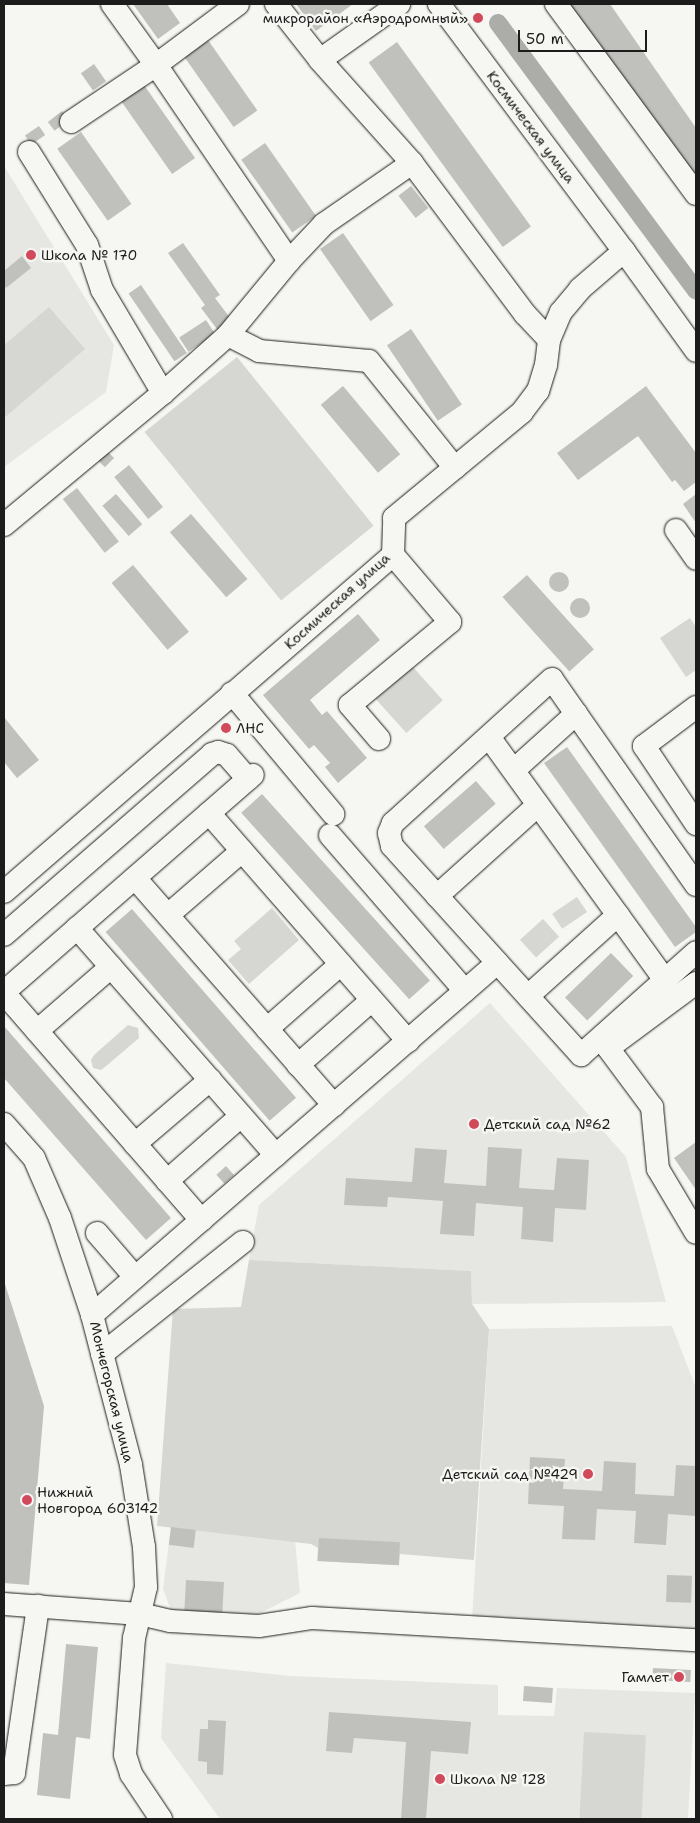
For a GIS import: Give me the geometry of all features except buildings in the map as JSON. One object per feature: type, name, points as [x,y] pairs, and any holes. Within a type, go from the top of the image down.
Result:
[{"type":"street","points":[[112,4],[156,65],[289,262]]},
{"type":"street","points":[[71,122],[156,65],[238,4]]},
{"type":"street","points":[[276,4],[320,60],[412,163],[525,314],[549,340]]},
{"type":"street","points":[[320,60],[399,4]]},
{"type":"street","name":"Космическая улица","points":[[440,4],[696,351]]},
{"type":"street","points":[[556,4],[696,194]]},
{"type":"street","points":[[30,152],[86,246],[102,290],[162,393]]},
{"type":"street","points":[[4,525],[162,393],[228,335],[289,262],[324,224],[412,163]]},
{"type":"street","name":"Космическая улица","points":[[4,892],[393,555],[394,518],[522,412],[538,391],[546,365],[549,340],[561,312],[580,289],[624,251]]},
{"type":"street","points":[[228,335],[259,351],[369,360],[455,468]]},
{"type":"street","points":[[676,530],[696,559]]},
{"type":"street","points":[[379,739],[350,705],[450,622],[393,555]]},
{"type":"street","points":[[696,885],[552,680],[393,823],[390,829],[389,837],[392,846],[581,1055],[696,952]]},
{"type":"street","points":[[232,693],[331,824],[465,991]]},
{"type":"street","points":[[696,707],[644,746],[696,824]]},
{"type":"street","points":[[514,770],[576,714]]},
{"type":"street","points":[[489,736],[665,980]]},
{"type":"street","points":[[4,935],[212,754],[218,752],[227,755],[251,777],[4,992],[202,1220]]},
{"type":"street","points":[[437,896],[538,805]]},
{"type":"street","points":[[209,813],[408,1041]]},
{"type":"street","points":[[168,915],[242,851]]},
{"type":"street","points":[[135,878],[334,1105]]},
{"type":"street","points":[[528,996],[618,915]]},
{"type":"street","points":[[77,928],[276,1155]]},
{"type":"street","points":[[92,1315],[498,963]]},
{"type":"street","points":[[267,1029],[341,964]]},
{"type":"street","points":[[37,1031],[111,967]]},
{"type":"street","points":[[696,982],[608,1048],[652,1106],[658,1169],[696,1233]]},
{"type":"street","points":[[298,1064],[372,1000]]},
{"type":"street","points":[[135,1144],[210,1080]]},
{"type":"street","points":[[167,1181],[241,1116]]},
{"type":"street","name":"Мончегорская улица","points":[[4,1124],[34,1158],[48,1186],[92,1315],[131,1465],[143,1539],[146,1587],[134,1638],[125,1755],[131,1774],[161,1819]]},
{"type":"street","points":[[97,1233],[135,1277]]},
{"type":"street","points":[[102,1354],[243,1242]]},
{"type":"street","points":[[4,1604],[140,1614],[170,1621],[259,1626],[312,1618],[696,1640]]},
{"type":"street","points":[[4,1774],[14,1774],[38,1606]]},
{"type":"shaded area","name":"Школа № 170","points":[[4,166],[114,345],[106,392],[4,467]]},
{"type":"shaded area","points":[[49,307],[85,349],[4,418],[4,345]]},
{"type":"shaded area","points":[[237,357],[374,526],[281,601],[145,432]]},
{"type":"shaded area","points":[[690,618],[696,627],[696,670],[686,677],[660,638]]},
{"type":"shaded area","points":[[412,666],[443,700],[406,733],[376,699]]},
{"type":"shaded area","points":[[577,897],[587,912],[562,929],[552,914]]},
{"type":"shaded area","points":[[272,908],[299,940],[249,984],[228,960],[241,949],[234,941]]},
{"type":"shaded area","points":[[543,919],[559,937],[536,958],[520,940]]},
{"type":"shaded area","name":"Детский сад №62","points":[[490,1003],[626,1157],[666,1302],[472,1304],[471,1271],[249,1260],[259,1205]]},
{"type":"shaded area","points":[[128,1025],[138,1028],[139,1038],[101,1070],[93,1068],[91,1060],[94,1055]]},
{"type":"shaded area","points":[[249,1260],[471,1271],[472,1304],[489,1329],[474,1560],[400,1554],[399,1565],[317,1561],[318,1548],[311,1544],[157,1526],[173,1309],[241,1307]]},
{"type":"shaded area","name":"Детский сад №429","points":[[672,1326],[696,1388],[696,1632],[472,1621],[489,1329]]},
{"type":"shaded area","points":[[171,1527],[295,1541],[300,1593],[252,1617],[171,1610],[163,1589]]},
{"type":"shaded area","name":"Школа № 128","points":[[166,1663],[291,1676],[498,1685],[498,1715],[554,1716],[557,1688],[695,1693],[688,1819],[220,1819],[161,1738]]},
{"type":"shaded area","points":[[584,1732],[646,1735],[642,1819],[579,1819]]},
{"type":"waterway","points":[[498,23],[696,291]]},
{"type":"place","name":"микрорайон «Аэродромный»","points":[[478,18]]},
{"type":"place","name":"Школа № 170","points":[[31,255]]},
{"type":"place","name":"ЛНС","points":[[226,728]]},
{"type":"place","name":"Детский сад №62","points":[[474,1124]]},
{"type":"place","name":"Детский сад №429","points":[[588,1474]]},
{"type":"place","name":"Нижний Новгород 603142","points":[[27,1500]]},
{"type":"place","name":"Гамлет","points":[[679,1677]]},
{"type":"place","name":"Школа № 128","points":[[440,1779]]}]
